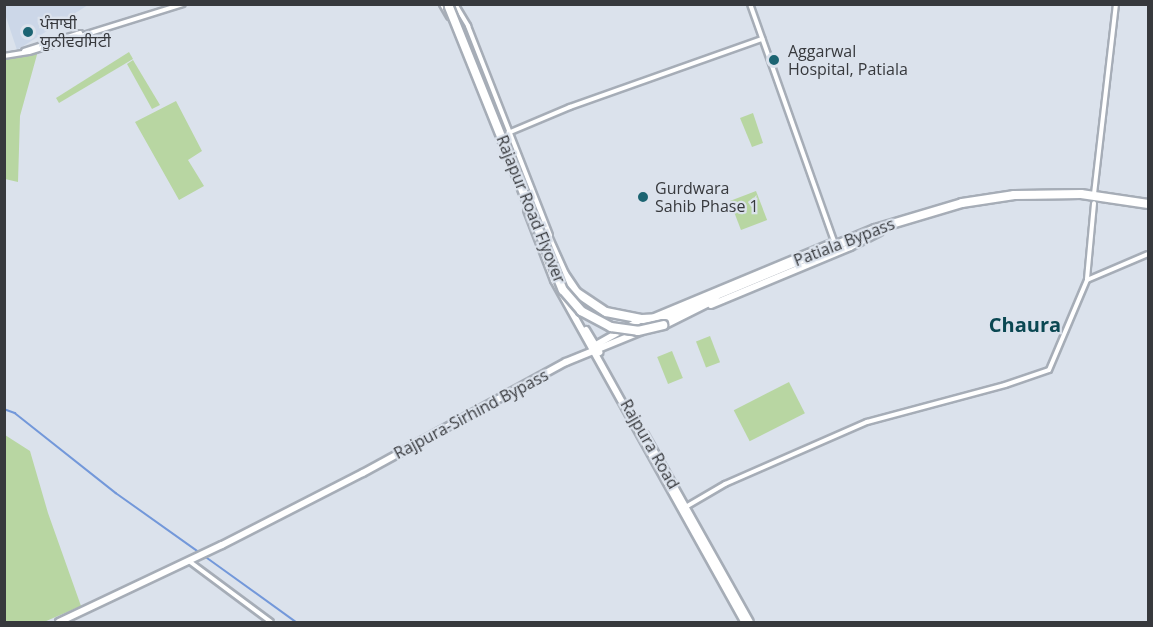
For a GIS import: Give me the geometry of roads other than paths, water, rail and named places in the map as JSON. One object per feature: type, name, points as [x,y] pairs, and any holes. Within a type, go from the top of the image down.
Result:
[{"type":"highway","name":"Rajapur Road Flyover","points":[[450,5],[531,201]]},
{"type":"highway","name":"Rajapur Road Flyover","points":[[450,5],[563,290],[581,311],[610,327],[638,331],[663,325],[732,289],[879,232]]},
{"type":"highway","name":"Patiala Bypass","points":[[564,274],[576,291],[595,307],[620,317],[661,318],[846,239],[962,203],[1014,195],[1081,194],[1149,206]]},
{"type":"highway","name":"Patiala Bypass","points":[[879,232],[948,211],[1020,200],[1082,199],[1149,206]]},
{"type":"highway","name":"Rajpura Road","points":[[531,201],[564,274]]},
{"type":"highway","points":[[636,333],[643,319]]},
{"type":"main road","name":"Rajpura Road","points":[[450,5],[456,29],[554,280],[596,351]]},
{"type":"main road","points":[[596,351],[636,333],[664,326],[879,232]]},
{"type":"main road","name":"Rajpura Road","points":[[559,261],[566,290],[596,351],[750,622]]},
{"type":"main road","points":[[596,351],[643,319]]},
{"type":"main road","points":[[582,355],[588,340]]},
{"type":"main road","name":"Rajpura-Sirhind Bypass","points":[[59,622],[190,560],[363,473],[582,355],[596,351]]},
{"type":"main road","name":"Rajpura Road","points":[[684,508],[744,622]]},
{"type":"street","points":[[4,56],[183,4]]},
{"type":"street","points":[[450,5],[468,26],[567,273],[583,296],[612,312],[653,317],[833,242],[835,239],[750,4]]},
{"type":"street","points":[[1094,194],[1116,4]]},
{"type":"street","points":[[499,137],[570,107],[762,39]]},
{"type":"street","points":[[684,508],[725,484],[867,422],[1005,385],[1050,369],[1087,280],[1094,203]]},
{"type":"street","points":[[1087,280],[1149,254]]},
{"type":"street","points":[[190,560],[271,622]]},
{"type":"waterway","points":[[4,409],[15,413],[116,493],[199,552]]},
{"type":"waterway","points":[[206,557],[296,622]]},
{"type":"place","name":"ਪੰਜਾਬੀ ਯੂਨੀਵਰਸਿਟੀ","points":[[28,32]]},
{"type":"place","name":"Aggarwal Hospital, Patiala","points":[[774,60]]},
{"type":"place","name":"Gurdwara Sahib Phase 1","points":[[643,197]]},
{"type":"district","name":"Chaura","points":[[1025,324]]}]
